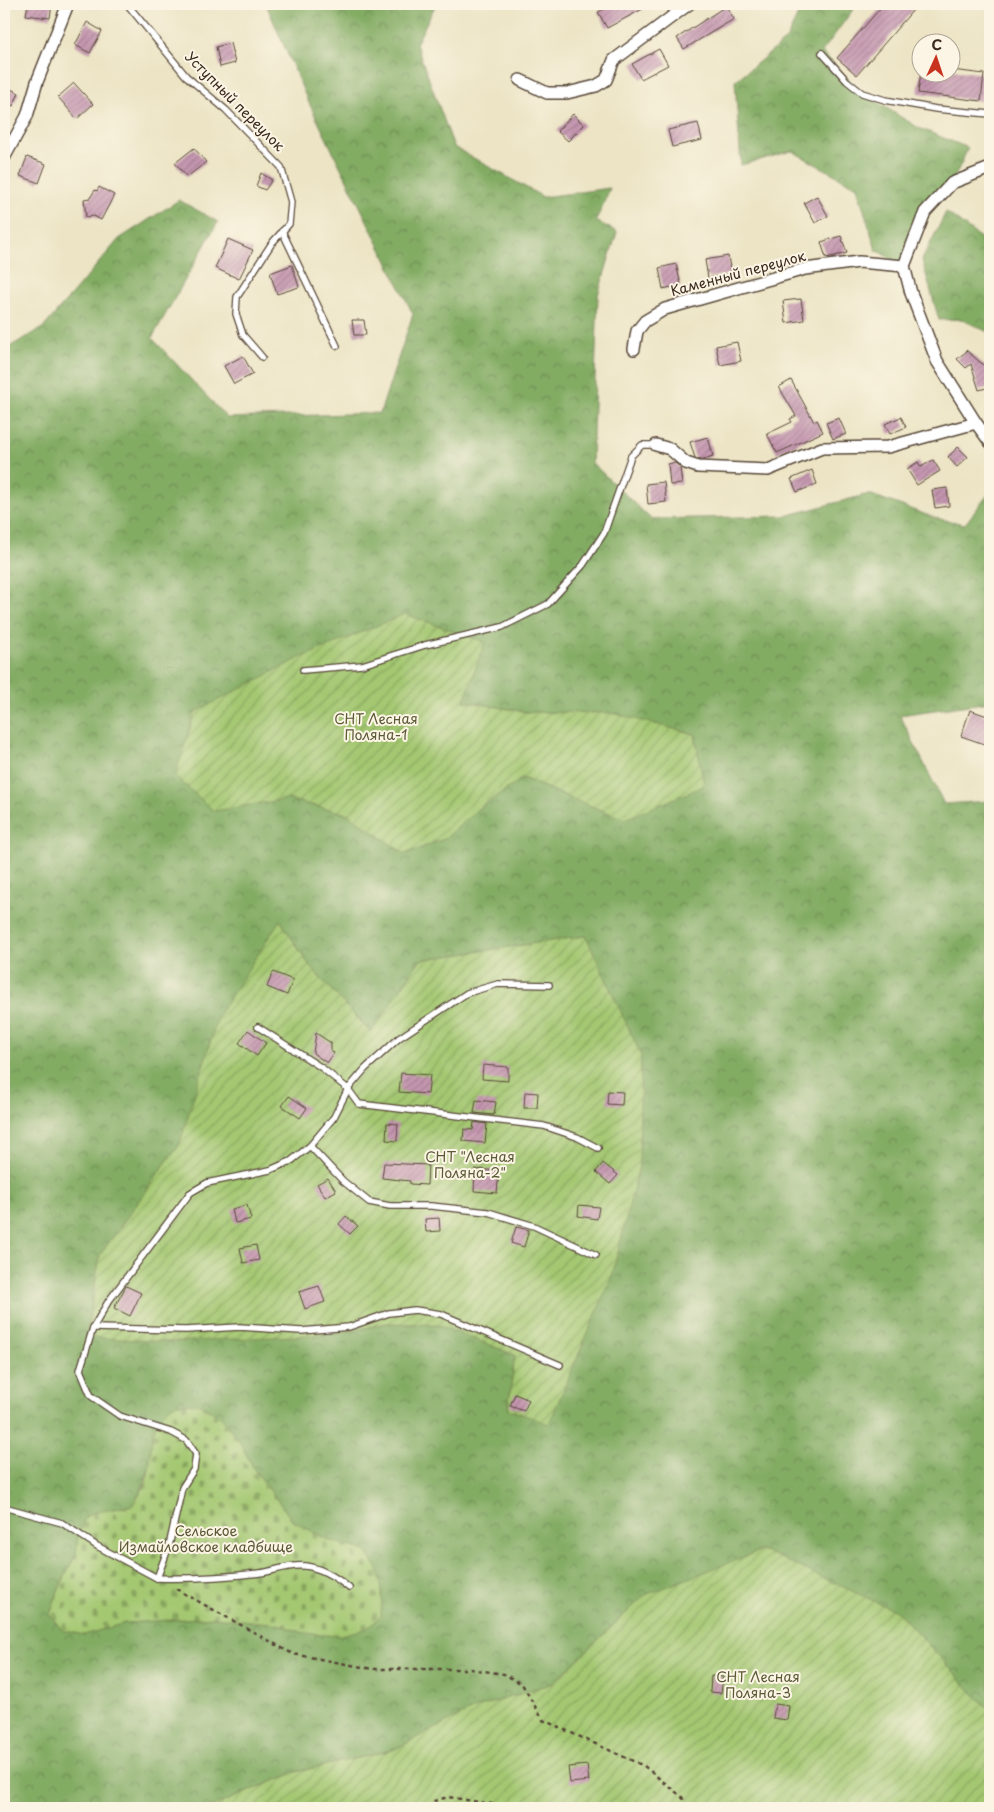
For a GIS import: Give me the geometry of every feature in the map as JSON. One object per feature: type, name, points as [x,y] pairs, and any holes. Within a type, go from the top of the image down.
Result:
[{"type":"street","points":[[4,158],[27,116],[37,82],[68,4]]},
{"type":"street","points":[[520,80],[547,93],[567,93],[596,86],[606,80],[614,60],[689,4]]},
{"type":"street","points":[[990,168],[952,183],[925,212],[904,266],[911,293],[937,361],[976,424],[990,442]]},
{"type":"street","name":"Каменный переулок","points":[[634,349],[636,331],[646,321],[665,309],[805,269],[859,262],[904,266]]},
{"type":"street","points":[[656,445],[670,449],[686,463],[698,467],[768,470],[822,448],[888,447],[976,424]]},
{"type":"lane","name":"Уступный переулок","points":[[127,4],[186,76],[226,110],[281,167],[291,202],[289,224],[272,242],[237,297],[236,314],[243,335],[262,357]]},
{"type":"lane","points":[[822,53],[847,81],[862,93],[885,100],[936,109],[990,114]]},
{"type":"lane","points":[[282,231],[337,346]]},
{"type":"lane","points":[[303,670],[362,665],[424,645],[502,627],[548,604],[583,566],[604,533],[631,456],[642,445],[656,445]]},
{"type":"lane","points":[[157,1578],[169,1546],[182,1488],[194,1469],[196,1454],[186,1440],[171,1432],[120,1416],[92,1396],[80,1370],[93,1328],[108,1302],[190,1193],[207,1182],[270,1170],[291,1161],[310,1146],[334,1117],[348,1088],[365,1069],[399,1038],[467,993],[498,984],[549,985]]},
{"type":"lane","points":[[258,1027],[322,1068],[348,1088],[359,1104],[544,1126],[578,1137],[598,1148]]},
{"type":"lane","points":[[310,1146],[342,1181],[369,1202],[390,1206],[431,1206],[488,1212],[534,1226],[596,1255]]},
{"type":"lane","points":[[93,1328],[186,1330],[240,1327],[301,1331],[349,1326],[389,1313],[416,1310],[441,1314],[560,1365]]},
{"type":"lane","points":[[4,1507],[62,1523],[97,1546],[157,1578],[222,1577],[262,1572],[289,1566],[305,1566],[335,1577],[349,1588]]},
{"type":"path","points":[[157,1578],[293,1654],[374,1669],[470,1669],[504,1674],[522,1684],[544,1720],[644,1766],[682,1797],[688,1808]]},
{"type":"path","points":[[430,1808],[434,1801],[448,1797],[517,1808]]},
{"type":"green space","points":[[266,4],[436,4],[416,44],[454,147],[543,197],[610,188],[596,221],[617,232],[598,295],[592,463],[651,519],[785,516],[869,494],[935,518],[965,524],[990,492],[990,702],[900,715],[944,804],[990,801],[990,1711],[898,1612],[645,1595],[553,1683],[474,1709],[393,1750],[296,1772],[209,1808],[4,1808],[4,350],[44,327],[119,239],[179,200],[218,222],[152,338],[227,418],[380,413],[413,314],[307,99]],"holes":[[[464,701],[525,712],[611,713],[575,800],[523,778],[478,809],[446,838],[405,854],[348,814],[287,799]],[[280,920],[311,968],[371,1033],[420,960],[586,936],[508,1409],[515,1355],[438,1325],[387,1323],[337,1334],[262,1336],[100,1255],[180,1143]],[[239,1441],[254,1469],[293,1521],[328,1540],[366,1551],[304,1633],[278,1624],[213,1617],[125,1623],[84,1635],[62,1630],[50,1615],[58,1591],[93,1513],[133,1505],[145,1481],[151,1454]]]},
{"type":"green space","points":[[803,4],[857,4],[822,52],[862,93],[919,128],[968,148],[952,183],[925,212],[904,266],[876,250],[857,187],[792,151],[741,165],[735,81],[786,40]]},
{"type":"green space","points":[[946,212],[990,245],[990,333],[961,319],[939,320],[922,260]]},
{"type":"green space","name":"СНТ Лесная Поляна-1","points":[[405,614],[485,642],[464,701],[525,712],[611,713],[695,734],[704,786],[625,819],[523,778],[478,809],[446,838],[405,854],[348,814],[287,799],[214,811],[175,776],[195,712],[300,658]]},
{"type":"green space","name":"СНТ \"Лесная Поляна-2\"","points":[[280,920],[311,968],[371,1033],[420,960],[586,936],[641,1055],[639,1166],[612,1276],[549,1424],[508,1409],[515,1355],[438,1325],[387,1323],[337,1334],[170,1342],[86,1337],[100,1255],[180,1143],[218,1016]]},
{"type":"green space","name":"Сельское Измайловское кладбище","points":[[177,1403],[200,1404],[221,1417],[239,1441],[254,1469],[293,1521],[328,1540],[366,1551],[378,1569],[382,1590],[381,1616],[366,1629],[336,1636],[304,1633],[278,1624],[213,1617],[125,1623],[84,1635],[62,1630],[50,1615],[58,1591],[76,1554],[78,1537],[85,1517],[93,1513],[133,1505],[147,1478],[156,1425],[160,1417]]},
{"type":"green space","name":"СНТ Лесная Поляна-3","points":[[762,1550],[898,1612],[990,1711],[990,1808],[209,1808],[296,1772],[393,1750],[474,1709],[553,1683],[645,1595]]},
{"type":"building","points":[[28,4],[52,4],[50,18],[26,15]]},
{"type":"building","points":[[614,4],[652,4],[607,28],[598,12]]},
{"type":"building","points":[[884,4],[908,4],[914,9],[857,75],[837,58]]},
{"type":"building","points":[[726,6],[734,19],[684,49],[677,38]]},
{"type":"building","points":[[87,22],[102,31],[90,53],[75,45]]},
{"type":"building","points":[[230,43],[235,63],[220,67],[216,47]]},
{"type":"building","points":[[659,49],[668,65],[641,79],[632,64]]},
{"type":"building","points":[[962,71],[984,74],[981,101],[918,93],[920,82],[962,82]]},
{"type":"building","points":[[74,83],[93,104],[77,119],[58,97]]},
{"type":"building","points":[[4,86],[19,93],[13,106],[4,102]]},
{"type":"building","points":[[573,114],[584,125],[568,141],[557,131]]},
{"type":"building","points":[[698,123],[702,140],[672,147],[668,130]]},
{"type":"building","points":[[194,148],[206,162],[187,177],[175,163]]},
{"type":"building","points":[[27,157],[46,164],[39,183],[20,176]]},
{"type":"building","points":[[261,173],[272,180],[265,190],[256,186]]},
{"type":"building","points":[[99,187],[114,195],[101,220],[94,216],[86,217],[84,199],[90,198]]},
{"type":"building","points":[[817,196],[828,216],[815,223],[804,203]]},
{"type":"building","points":[[841,236],[847,253],[826,258],[821,242]]},
{"type":"building","points":[[228,239],[253,250],[239,279],[215,268]]},
{"type":"building","points":[[728,256],[731,274],[708,278],[705,260]]},
{"type":"building","points":[[676,264],[681,285],[663,289],[659,268]]},
{"type":"building","points":[[292,265],[299,287],[277,294],[270,273]]},
{"type":"building","points":[[801,299],[804,320],[786,323],[783,301]]},
{"type":"building","points":[[352,320],[364,320],[366,335],[354,335]]},
{"type":"building","points":[[737,342],[741,361],[720,365],[716,346]]},
{"type":"building","points":[[966,350],[987,368],[990,376],[990,387],[979,390],[971,364],[966,368],[957,359]]},
{"type":"building","points":[[243,356],[253,374],[234,384],[224,366]]},
{"type":"building","points":[[791,380],[814,422],[817,420],[823,432],[777,453],[767,434],[792,422],[790,419],[796,416],[779,387]]},
{"type":"building","points":[[901,417],[906,427],[890,434],[885,424]]},
{"type":"building","points":[[839,418],[846,434],[833,439],[826,423]]},
{"type":"building","points":[[708,437],[713,456],[701,460],[695,458],[690,442]]},
{"type":"building","points":[[958,447],[968,457],[957,467],[948,457]]},
{"type":"building","points":[[933,460],[940,471],[917,485],[907,469],[918,462],[921,467]]},
{"type":"building","points":[[675,463],[680,467],[682,484],[670,485],[668,464]]},
{"type":"building","points":[[812,470],[817,484],[797,492],[791,479]]},
{"type":"building","points":[[664,482],[666,502],[648,504],[646,484]]},
{"type":"building","points":[[947,488],[949,506],[935,508],[932,490]]},
{"type":"building","points":[[970,710],[990,717],[990,746],[961,736]]},
{"type":"building","points":[[273,972],[293,980],[287,995],[267,987]]},
{"type":"building","points":[[248,1030],[266,1043],[257,1056],[239,1043]]},
{"type":"building","points":[[316,1033],[331,1043],[331,1050],[334,1053],[327,1063],[313,1053]]},
{"type":"building","points":[[483,1065],[508,1067],[508,1081],[482,1079]]},
{"type":"building","points":[[401,1073],[430,1075],[428,1094],[399,1092]]},
{"type":"building","points":[[608,1091],[623,1092],[622,1105],[607,1104]]},
{"type":"building","points":[[525,1092],[538,1093],[537,1108],[524,1108]]},
{"type":"building","points":[[289,1096],[307,1108],[300,1118],[282,1106]]},
{"type":"building","points":[[476,1100],[496,1102],[494,1115],[474,1113]]},
{"type":"building","points":[[474,1122],[487,1124],[485,1143],[463,1141],[464,1129],[473,1130]]},
{"type":"building","points":[[387,1123],[398,1124],[397,1141],[386,1140]]},
{"type":"building","points":[[384,1163],[428,1165],[427,1185],[410,1184],[410,1181],[382,1178]]},
{"type":"building","points":[[603,1163],[618,1175],[610,1184],[596,1172]]},
{"type":"building","points":[[475,1169],[499,1171],[497,1193],[474,1191]]},
{"type":"building","points":[[328,1178],[336,1191],[325,1197],[317,1184]]},
{"type":"building","points":[[247,1205],[251,1219],[235,1223],[232,1209]]},
{"type":"building","points":[[579,1205],[599,1207],[597,1219],[578,1216]]},
{"type":"building","points":[[346,1216],[358,1226],[350,1234],[339,1224]]},
{"type":"building","points":[[439,1218],[440,1231],[426,1232],[425,1219]]},
{"type":"building","points":[[516,1227],[529,1230],[524,1247],[511,1243]]},
{"type":"building","points":[[256,1245],[259,1260],[243,1263],[240,1248]]},
{"type":"building","points":[[126,1286],[141,1293],[130,1316],[114,1308]]},
{"type":"building","points":[[319,1286],[325,1302],[305,1309],[299,1292]]},
{"type":"building","points":[[515,1394],[529,1400],[524,1411],[510,1406]]},
{"type":"building","points":[[711,1676],[723,1677],[721,1693],[710,1692]]},
{"type":"building","points":[[775,1704],[789,1706],[787,1720],[773,1718]]},
{"type":"building","points":[[587,1765],[589,1781],[570,1783],[568,1767]]}]
